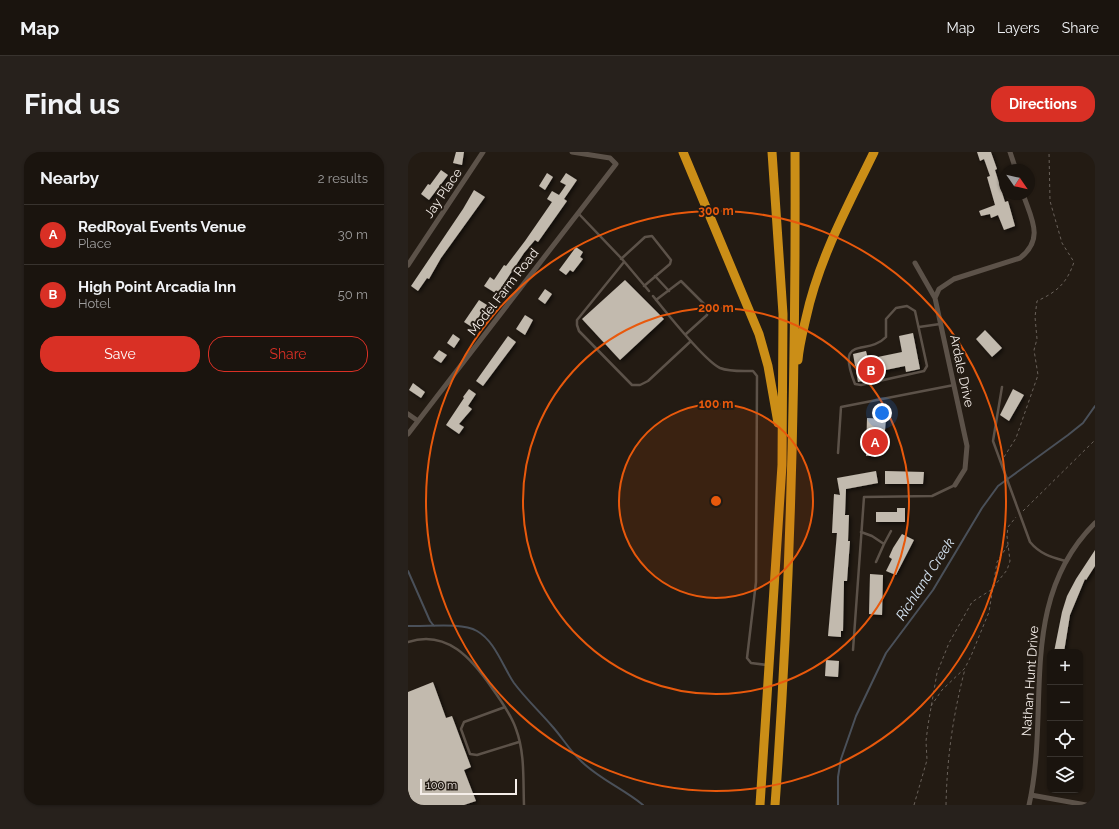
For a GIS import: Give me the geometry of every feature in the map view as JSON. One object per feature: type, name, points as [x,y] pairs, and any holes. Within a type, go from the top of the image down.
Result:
[{"type":"highway","points":[[683,152],[759,334],[768,366],[781,441]]},
{"type":"highway","points":[[760,805],[770,666],[780,488],[781,441],[783,314],[772,152]]},
{"type":"highway","points":[[776,805],[786,636],[793,400],[795,152]]},
{"type":"highway","points":[[793,400],[798,380],[798,356],[802,336],[809,302],[821,264],[874,152]]},
{"type":"street","name":"Jay Place","points":[[408,265],[483,152]]},
{"type":"street","name":"Model Farm Road","points":[[408,434],[616,164],[610,158],[572,152]]},
{"type":"street","points":[[1010,152],[1014,164]]},
{"type":"street","points":[[935,298],[939,289],[954,279],[1020,258],[1026,253],[1034,241],[1035,233],[1026,200]]},
{"type":"street","name":"Ardale Drive","points":[[916,263],[935,298],[968,452],[965,469],[955,485]]},
{"type":"street","points":[[408,414],[418,421]]},
{"type":"street","name":"Nathan Hunt Drive","points":[[1029,805],[1037,763],[1038,686],[1043,629],[1050,599],[1065,561],[1095,523]]},
{"type":"street","points":[[1031,795],[1086,805]]},
{"type":"lane","points":[[578,213],[649,291]]},
{"type":"lane","points":[[621,259],[646,237],[652,236],[671,260],[670,264],[644,286]]},
{"type":"lane","points":[[624,262],[577,320],[576,325],[579,331],[632,385],[640,385],[648,381],[691,341]]},
{"type":"lane","points":[[655,276],[669,291]]},
{"type":"lane","points":[[656,300],[679,282],[684,282],[708,309],[707,315],[686,334]]},
{"type":"lane","points":[[653,296],[691,341],[716,366],[731,370],[753,371],[757,376],[756,582],[747,658],[750,663],[770,666]]},
{"type":"lane","points":[[907,306],[916,311],[919,327],[926,366],[924,370],[861,385],[855,384],[848,357],[850,352],[857,347],[880,343],[886,337],[886,319],[896,308],[907,306]]},
{"type":"lane","points":[[919,327],[940,324]]},
{"type":"lane","points":[[838,453],[841,407],[954,385]]},
{"type":"lane","points":[[1002,387],[993,441],[1005,476],[1030,542],[1037,551],[1047,556],[1065,561]]},
{"type":"lane","points":[[854,650],[864,497],[932,496],[955,485]]},
{"type":"lane","points":[[861,532],[884,544]]},
{"type":"lane","points":[[876,562],[891,532]]},
{"type":"lane","points":[[408,642],[427,639],[440,640],[462,652],[475,665],[505,707],[517,730],[522,757],[524,805]]},
{"type":"lane","points":[[505,707],[464,722],[461,729],[470,754],[477,755],[519,742]]},
{"type":"path","points":[[1001,463],[1016,438],[1037,380],[1038,375],[1034,350],[1038,339],[1035,317],[1037,301],[1047,297],[1067,280],[1074,262],[1062,243],[1050,201],[1049,152]]},
{"type":"path","points":[[914,805],[927,760],[926,741],[937,673],[948,643],[972,602],[993,587],[1007,570],[1010,561],[1008,528],[1019,514],[1095,440]]},
{"type":"path","points":[[946,805],[947,779],[956,702],[965,668],[989,612],[997,562],[1009,544]]},
{"type":"path","points":[[931,706],[942,690],[965,668]]},
{"type":"building","points":[[456,152],[464,152],[462,165],[453,163]]},
{"type":"building","points":[[977,152],[991,152],[997,169],[995,170],[999,183],[999,200],[1004,200],[1005,202],[1008,201],[1015,226],[1004,230],[998,215],[991,218],[990,214],[981,216],[979,211],[995,205],[987,177],[990,176],[984,159],[980,161]]},
{"type":"building","points":[[441,170],[448,175],[429,200],[421,194]]},
{"type":"building","points":[[547,173],[553,177],[545,190],[539,186]]},
{"type":"building","points":[[566,173],[577,180],[564,199],[567,201],[538,242],[535,240],[524,253],[497,294],[484,286],[490,277],[494,280],[504,265],[506,266],[525,241],[552,202],[547,199],[552,191],[559,195],[566,185],[560,182]]},
{"type":"building","points":[[474,190],[485,197],[441,258],[429,279],[427,278],[418,291],[411,286],[463,209]]},
{"type":"building","points":[[576,247],[583,252],[580,257],[583,259],[573,272],[570,270],[566,275],[559,270]]},
{"type":"building","points":[[625,280],[664,319],[620,360],[582,319]]},
{"type":"building","points":[[545,289],[552,294],[545,304],[538,299]]},
{"type":"building","points":[[479,300],[487,305],[472,327],[464,322]]},
{"type":"building","points":[[525,315],[533,320],[525,335],[516,329]]},
{"type":"building","points":[[985,330],[1002,348],[992,357],[976,339]]},
{"type":"building","points":[[913,333],[920,369],[906,372],[905,366],[871,373],[872,379],[858,382],[853,354],[866,351],[868,359],[902,352],[899,336]]},
{"type":"building","points":[[453,334],[460,339],[454,348],[447,343]]},
{"type":"building","points":[[508,336],[516,342],[483,386],[476,381]]},
{"type":"building","points":[[439,350],[447,355],[441,363],[433,358]]},
{"type":"building","points":[[413,383],[425,392],[421,398],[409,390]]},
{"type":"building","points":[[469,389],[476,394],[468,406],[472,409],[459,424],[464,427],[459,434],[446,425]]},
{"type":"building","points":[[1013,389],[1024,395],[1009,421],[1000,415]]},
{"type":"building","points":[[867,418],[886,419],[883,452],[877,452],[876,456],[866,456]]},
{"type":"building","points":[[876,471],[878,483],[846,489],[845,515],[849,515],[848,541],[850,541],[847,581],[844,581],[843,631],[841,631],[841,637],[828,636],[837,533],[832,533],[834,494],[840,495],[837,478]]},
{"type":"building","points":[[885,471],[924,472],[923,484],[885,484]]},
{"type":"building","points":[[897,508],[905,508],[905,522],[876,522],[876,512],[897,512]]},
{"type":"building","points":[[902,534],[914,540],[896,575],[886,571],[892,559],[889,557]]},
{"type":"building","points":[[1095,550],[1095,566],[1086,580],[1085,579],[1070,615],[1064,649],[1055,649],[1062,612],[1067,596]]},
{"type":"building","points":[[870,574],[883,575],[882,615],[869,614]]},
{"type":"building","points":[[826,660],[839,661],[838,677],[825,676]]},
{"type":"building","points":[[433,682],[446,718],[452,716],[471,767],[464,770],[476,801],[464,805],[413,805],[408,791],[408,692]]},
{"type":"waterway","name":"Richland Creek","points":[[838,805],[838,777],[841,759],[856,716],[886,653],[933,590],[982,508],[998,486],[1083,423],[1095,406]]},
{"type":"waterway","points":[[408,571],[430,621],[434,626]]},
{"type":"waterway","points":[[408,626],[462,627],[470,628],[483,635],[494,648],[514,683],[556,730],[577,757],[596,773],[643,805]]},
{"type":"place","name":"High Point Arcadia Inn","points":[[871,370]]},
{"type":"place","name":"RedRoyal Events Venue","points":[[875,442]]}]
